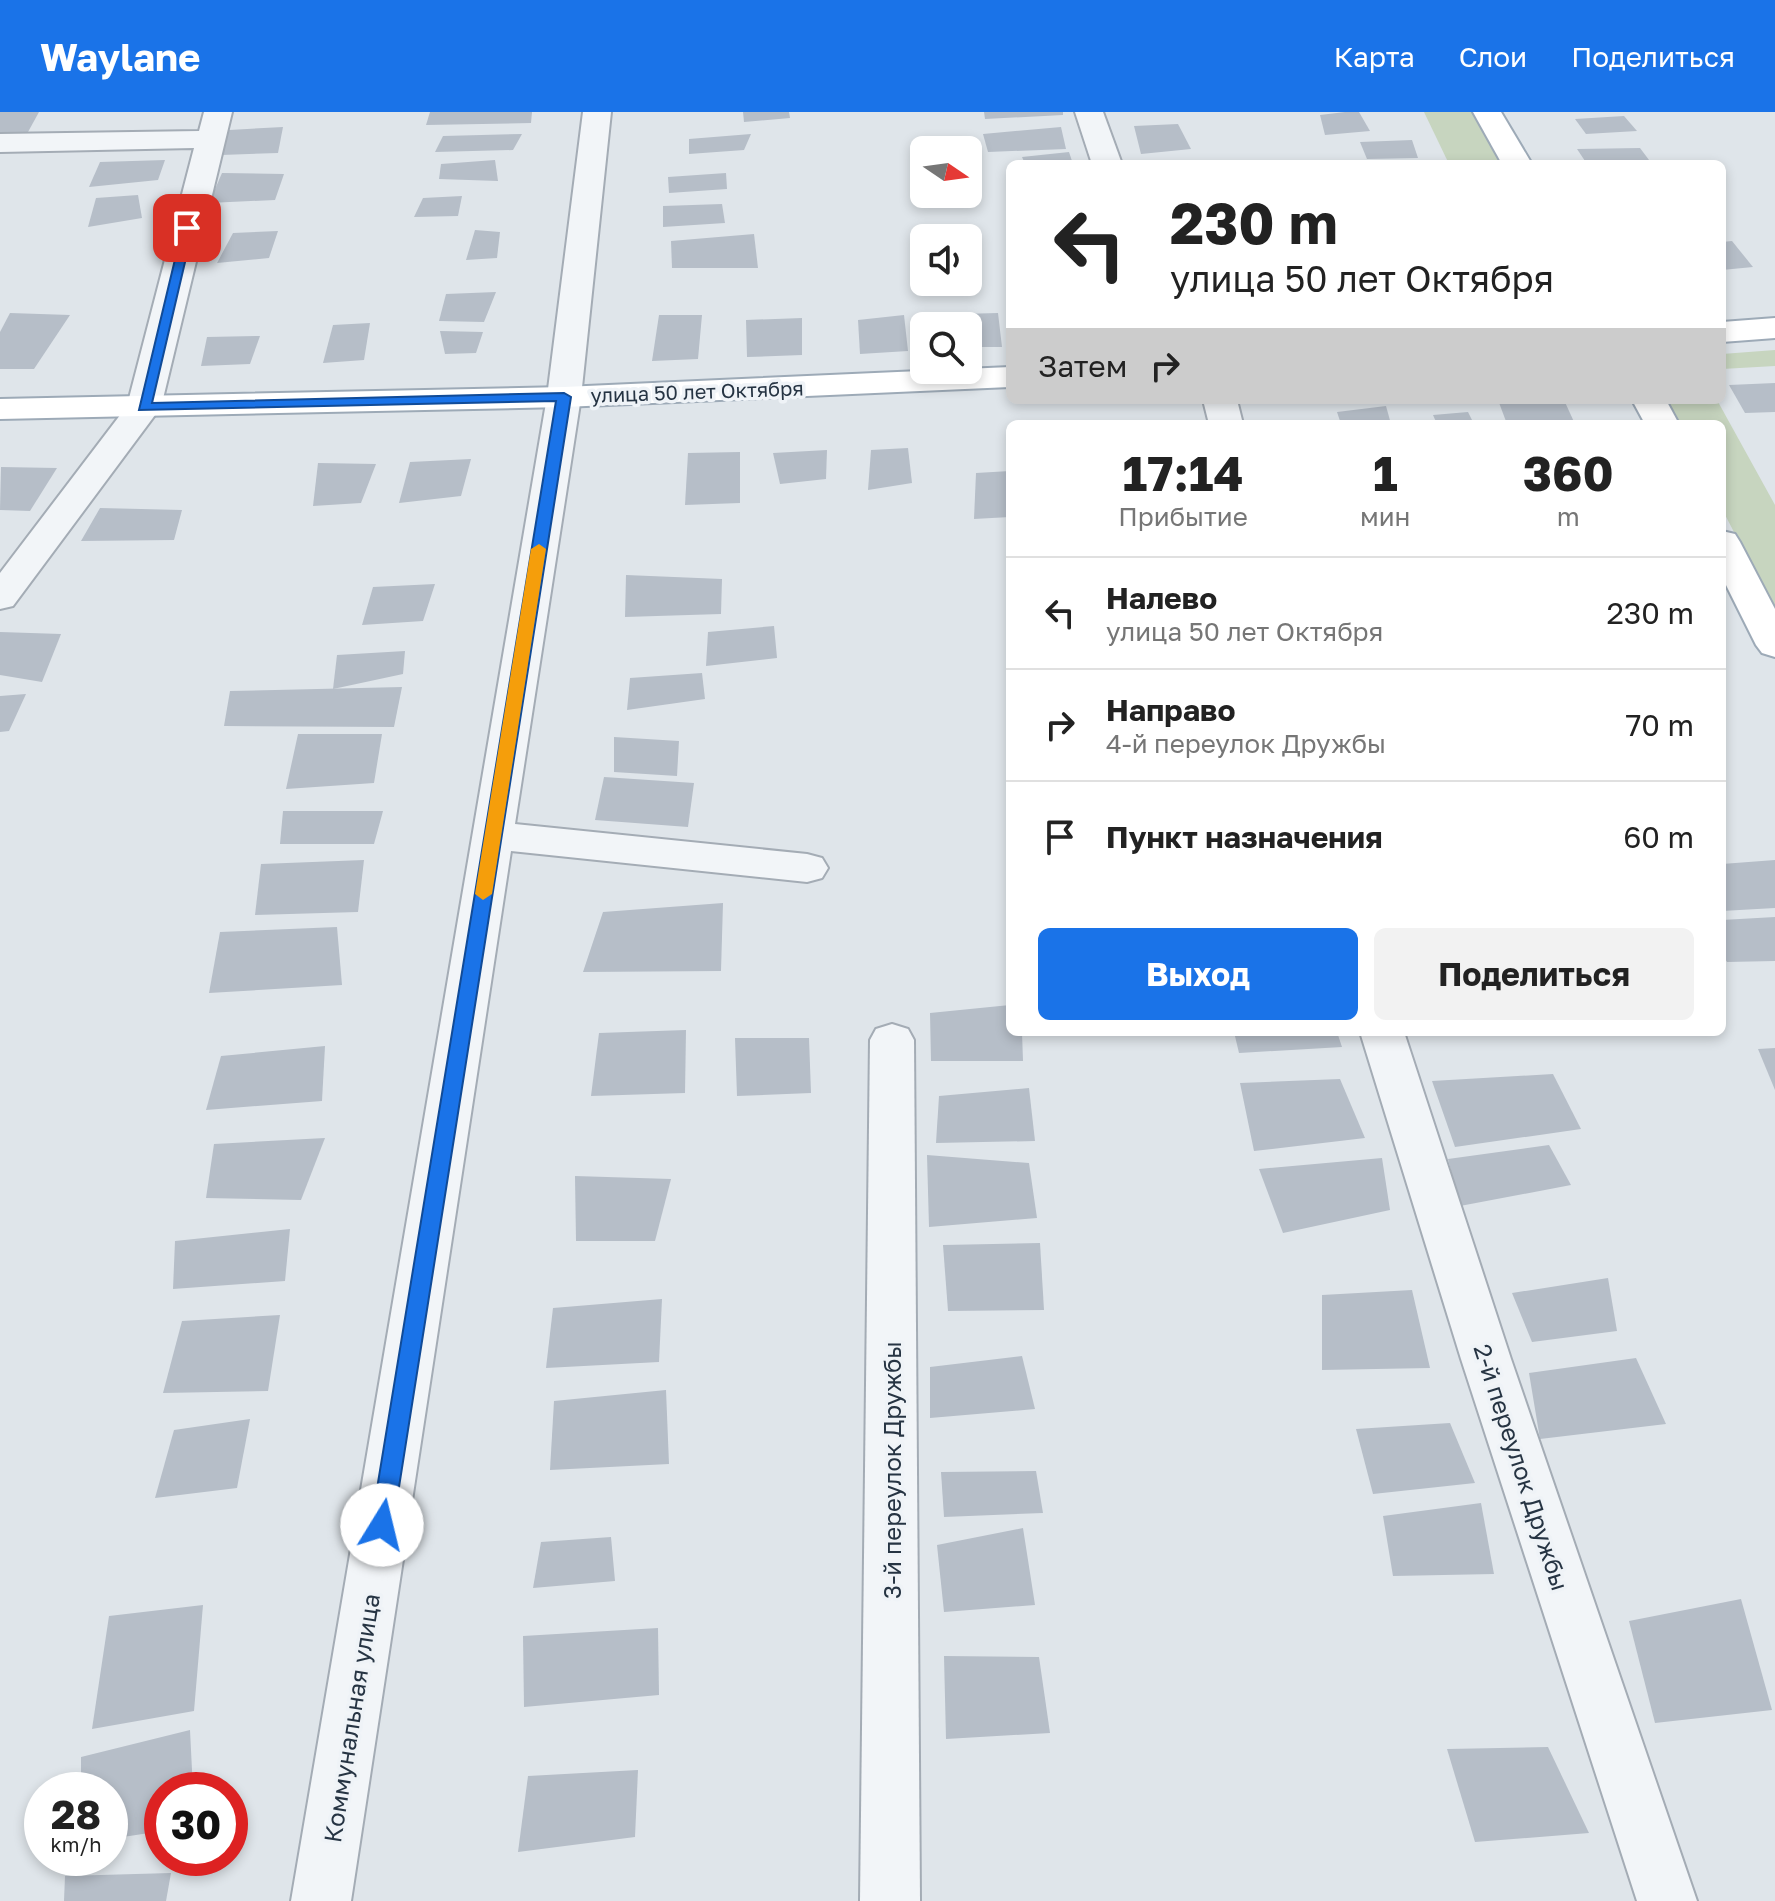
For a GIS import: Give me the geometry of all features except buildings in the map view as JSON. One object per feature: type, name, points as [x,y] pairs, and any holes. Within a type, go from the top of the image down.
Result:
[{"type":"main road","points":[[1487,112],[1515,160]]},
{"type":"main road","points":[[1726,332],[1775,328]]},
{"type":"main road","name":"улица 50 лет Октября","points":[[0,409],[564,397],[1006,377]]},
{"type":"main road","points":[[1726,550],[1775,645]]},
{"type":"street","name":"Коммунальная улица","points":[[321,1901],[564,397],[597,112]]},
{"type":"street","points":[[1089,112],[1106,160]]},
{"type":"street","points":[[0,143],[213,126],[144,407],[0,598]]},
{"type":"street","points":[[493,835],[807,868]]},
{"type":"street","name":"2-й переулок Дружбы","points":[[1383,1036],[1486,1359],[1667,1901]]},
{"type":"street","name":"3-й переулок Дружбы","points":[[890,1901],[892,1040]]},
{"type":"green space","points":[[1424,112],[1473,112],[1498,160],[1447,160]]},
{"type":"green space","points":[[1775,350],[1775,366],[1726,369],[1726,354]]},
{"type":"green space","points":[[1667,404],[1719,404],[1775,505],[1775,611],[1726,517],[1726,420],[1676,420]]},
{"type":"slow traffic","points":[[483,894],[539,549]]},
{"type":"route","points":[[187,228],[144,407],[564,397],[382,1525]]}]
